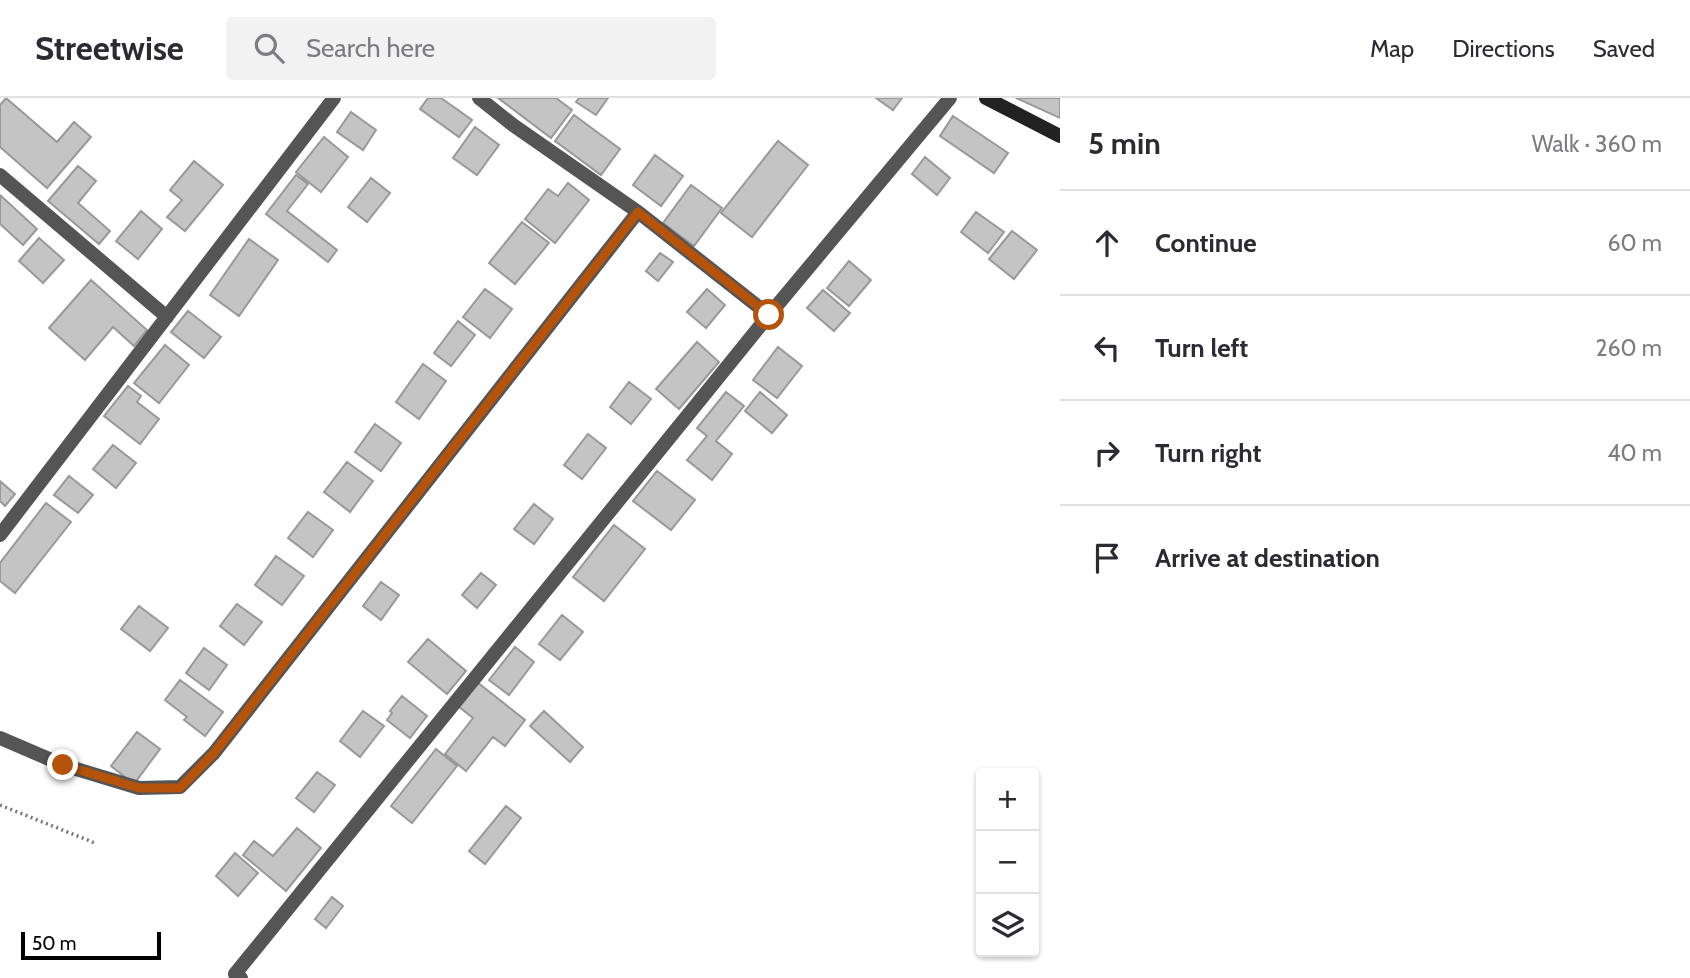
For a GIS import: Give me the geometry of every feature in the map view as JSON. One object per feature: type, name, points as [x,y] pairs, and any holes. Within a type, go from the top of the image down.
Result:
[{"type":"main road","points":[[986,98],[1060,136]]},
{"type":"street","points":[[478,98],[638,212],[769,315]]},
{"type":"street","points":[[241,978],[235,974],[769,315],[950,98]]},
{"type":"street","points":[[3,527],[167,317],[329,100]]},
{"type":"street","points":[[0,175],[167,317]]},
{"type":"street","points":[[0,738],[63,765],[139,788],[180,788],[214,753],[638,212]]},
{"type":"path","points":[[0,805],[95,843]]},
{"type":"building","points":[[6,98],[57,142],[74,122],[91,137],[47,188],[0,147],[0,105]]},
{"type":"building","points":[[428,98],[441,98],[472,120],[459,137],[420,109]]},
{"type":"building","points":[[498,98],[556,98],[572,110],[551,138]]},
{"type":"building","points":[[579,98],[608,98],[596,115],[576,102]]},
{"type":"building","points":[[876,98],[902,98],[893,110]]},
{"type":"building","points":[[1016,98],[1060,98],[1060,118]]},
{"type":"building","points":[[351,112],[376,130],[363,150],[337,132]]},
{"type":"building","points":[[574,115],[620,149],[601,175],[555,141]]},
{"type":"building","points":[[953,116],[1008,153],[994,173],[940,136]]},
{"type":"building","points":[[475,127],[499,145],[477,175],[453,158]]},
{"type":"building","points":[[324,137],[348,157],[321,192],[296,172]]},
{"type":"building","points":[[778,141],[808,165],[752,237],[721,213]]},
{"type":"building","points":[[655,155],[683,176],[661,206],[633,185]]},
{"type":"building","points":[[925,157],[950,178],[937,195],[912,174]]},
{"type":"building","points":[[194,161],[223,185],[185,231],[167,217],[182,200],[170,190]]},
{"type":"building","points":[[78,166],[96,181],[78,203],[110,231],[99,244],[48,201]]},
{"type":"building","points":[[296,175],[308,184],[287,211],[337,250],[328,262],[266,214]]},
{"type":"building","points":[[371,178],[390,193],[367,222],[348,207]]},
{"type":"building","points":[[568,183],[589,200],[555,243],[525,219],[548,189],[558,196]]},
{"type":"building","points":[[691,185],[722,208],[694,246],[663,223]]},
{"type":"building","points":[[0,195],[37,229],[23,245],[0,224]]},
{"type":"building","points":[[141,211],[162,229],[138,259],[116,241]]},
{"type":"building","points":[[976,212],[1004,232],[988,253],[961,232]]},
{"type":"building","points":[[522,222],[549,243],[515,284],[489,263]]},
{"type":"building","points":[[1012,231],[1037,250],[1014,279],[989,259]]},
{"type":"building","points":[[39,238],[64,260],[43,283],[19,261]]},
{"type":"building","points":[[249,239],[278,260],[239,316],[210,295]]},
{"type":"building","points":[[660,253],[673,262],[658,281],[646,271]]},
{"type":"building","points":[[849,261],[871,280],[849,306],[827,288]]},
{"type":"building","points":[[91,280],[147,330],[134,346],[113,327],[85,360],[49,328]]},
{"type":"building","points":[[485,289],[512,309],[490,338],[463,317]]},
{"type":"building","points":[[707,289],[725,305],[706,328],[687,312]]},
{"type":"building","points":[[823,290],[850,313],[834,331],[807,308]]},
{"type":"building","points":[[188,311],[221,337],[204,358],[171,332]]},
{"type":"building","points":[[458,321],[475,335],[451,366],[434,353]]},
{"type":"building","points":[[697,342],[719,362],[679,409],[656,389]]},
{"type":"building","points":[[165,345],[189,365],[159,403],[134,383]]},
{"type":"building","points":[[778,347],[802,366],[777,398],[753,380]]},
{"type":"building","points":[[423,364],[446,381],[419,419],[396,402]]},
{"type":"building","points":[[629,382],[651,399],[631,424],[610,407]]},
{"type":"building","points":[[128,386],[141,396],[137,402],[159,419],[140,444],[104,416]]},
{"type":"building","points":[[726,392],[744,406],[716,441],[732,454],[712,480],[687,460],[707,436],[697,428]]},
{"type":"building","points":[[760,392],[787,415],[772,433],[745,411]]},
{"type":"building","points":[[375,424],[401,443],[381,471],[355,452]]},
{"type":"building","points":[[588,434],[606,448],[582,479],[564,465]]},
{"type":"building","points":[[113,445],[136,463],[116,488],[93,469]]},
{"type":"building","points":[[347,462],[373,481],[350,512],[324,492]]},
{"type":"building","points":[[657,471],[695,500],[671,530],[633,501]]},
{"type":"building","points":[[69,476],[93,495],[78,513],[54,495]]},
{"type":"building","points":[[0,481],[15,494],[5,506],[0,501]]},
{"type":"building","points":[[46,503],[71,522],[15,593],[0,581],[0,563]]},
{"type":"building","points":[[534,504],[553,519],[534,544],[514,529]]},
{"type":"building","points":[[308,512],[333,530],[313,557],[288,538]]},
{"type":"building","points":[[614,525],[645,549],[604,601],[573,577]]},
{"type":"building","points":[[276,556],[304,576],[282,605],[255,585]]},
{"type":"building","points":[[481,573],[496,585],[477,608],[462,595]]},
{"type":"building","points":[[381,582],[399,595],[381,620],[363,606]]},
{"type":"building","points":[[237,604],[262,622],[244,645],[220,626]]},
{"type":"building","points":[[139,606],[168,628],[150,651],[121,629]]},
{"type":"building","points":[[562,615],[583,632],[560,660],[539,644]]},
{"type":"building","points":[[428,639],[466,671],[447,694],[408,662]]},
{"type":"building","points":[[515,647],[534,662],[509,695],[489,680]]},
{"type":"building","points":[[204,648],[227,665],[209,690],[186,673]]},
{"type":"building","points":[[180,680],[223,712],[205,736],[184,720],[187,717],[165,700]]},
{"type":"building","points":[[477,682],[525,720],[505,746],[493,737],[466,771],[445,754],[473,718],[458,706]]},
{"type":"building","points":[[402,696],[427,716],[410,738],[387,720],[392,713],[390,711]]},
{"type":"building","points":[[363,711],[384,726],[360,757],[340,741]]},
{"type":"building","points":[[544,711],[583,747],[570,762],[530,726]]},
{"type":"building","points":[[137,732],[160,749],[134,784],[111,766]]},
{"type":"building","points":[[436,749],[457,766],[412,823],[391,806]]},
{"type":"building","points":[[317,772],[335,785],[314,812],[296,798]]},
{"type":"building","points":[[506,806],[521,818],[485,864],[469,851]]},
{"type":"building","points":[[297,828],[321,848],[286,891],[243,855],[254,841],[273,856]]},
{"type":"building","points":[[235,853],[258,873],[238,896],[216,876]]},
{"type":"building","points":[[332,897],[343,906],[326,928],[315,919]]},
{"type":"route","points":[[63,765],[139,788],[180,788],[214,753],[638,212],[769,315]]}]
